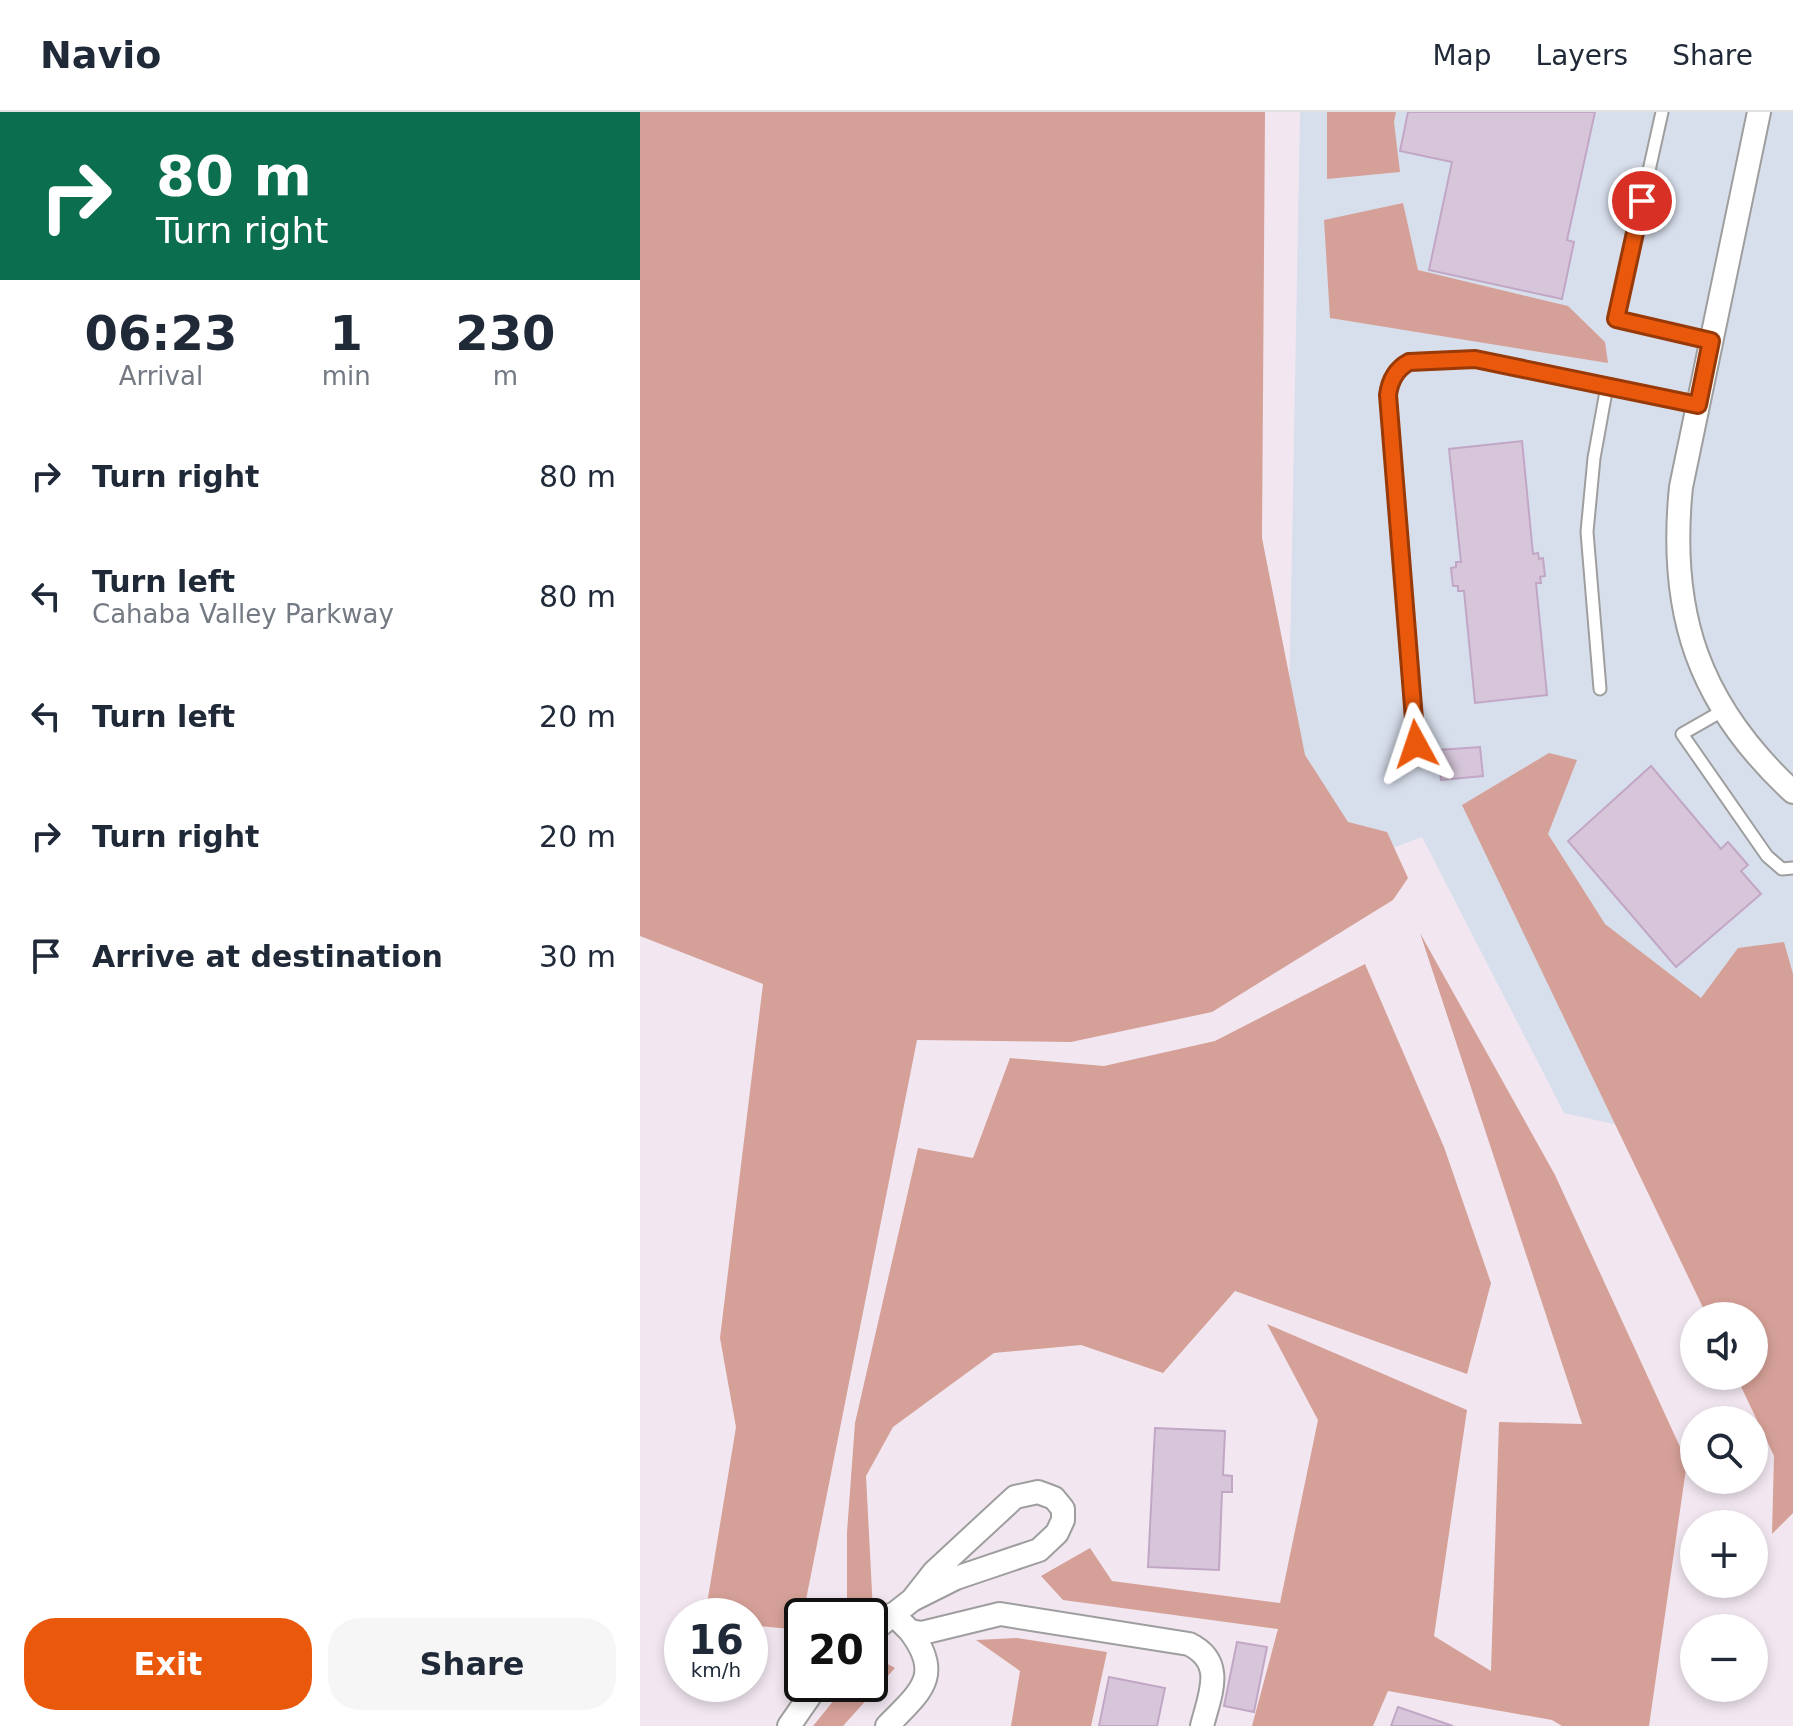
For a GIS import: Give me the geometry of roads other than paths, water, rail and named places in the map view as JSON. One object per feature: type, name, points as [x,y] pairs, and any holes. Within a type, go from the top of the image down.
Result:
[{"type":"street","points":[[1759,112],[1681,487],[1676,534],[1679,579],[1695,649],[1707,680],[1724,710],[1766,767],[1793,792]]},
{"type":"street","points":[[888,1618],[912,1600],[956,1578],[1039,1550],[1057,1533],[1063,1520],[1063,1509],[1054,1498],[1038,1492],[1015,1497],[934,1572],[912,1600]]},
{"type":"street","points":[[887,1726],[922,1687],[927,1672],[927,1659],[922,1647],[893,1614]]},
{"type":"street","points":[[910,1631],[933,1632],[963,1621],[1000,1614],[1189,1644],[1202,1650],[1210,1661],[1212,1672],[1202,1726]]},
{"type":"street","points":[[789,1726],[806,1702]]},
{"type":"lane","points":[[1662,112],[1616,319],[1711,341]]},
{"type":"lane","points":[[1416,744],[1388,395],[1390,384],[1401,366],[1409,362],[1475,359],[1698,405]]},
{"type":"lane","points":[[1600,689],[1587,532],[1592,473],[1607,386]]},
{"type":"lane","points":[[1724,710],[1682,734],[1767,856],[1782,869],[1793,868]]}]
